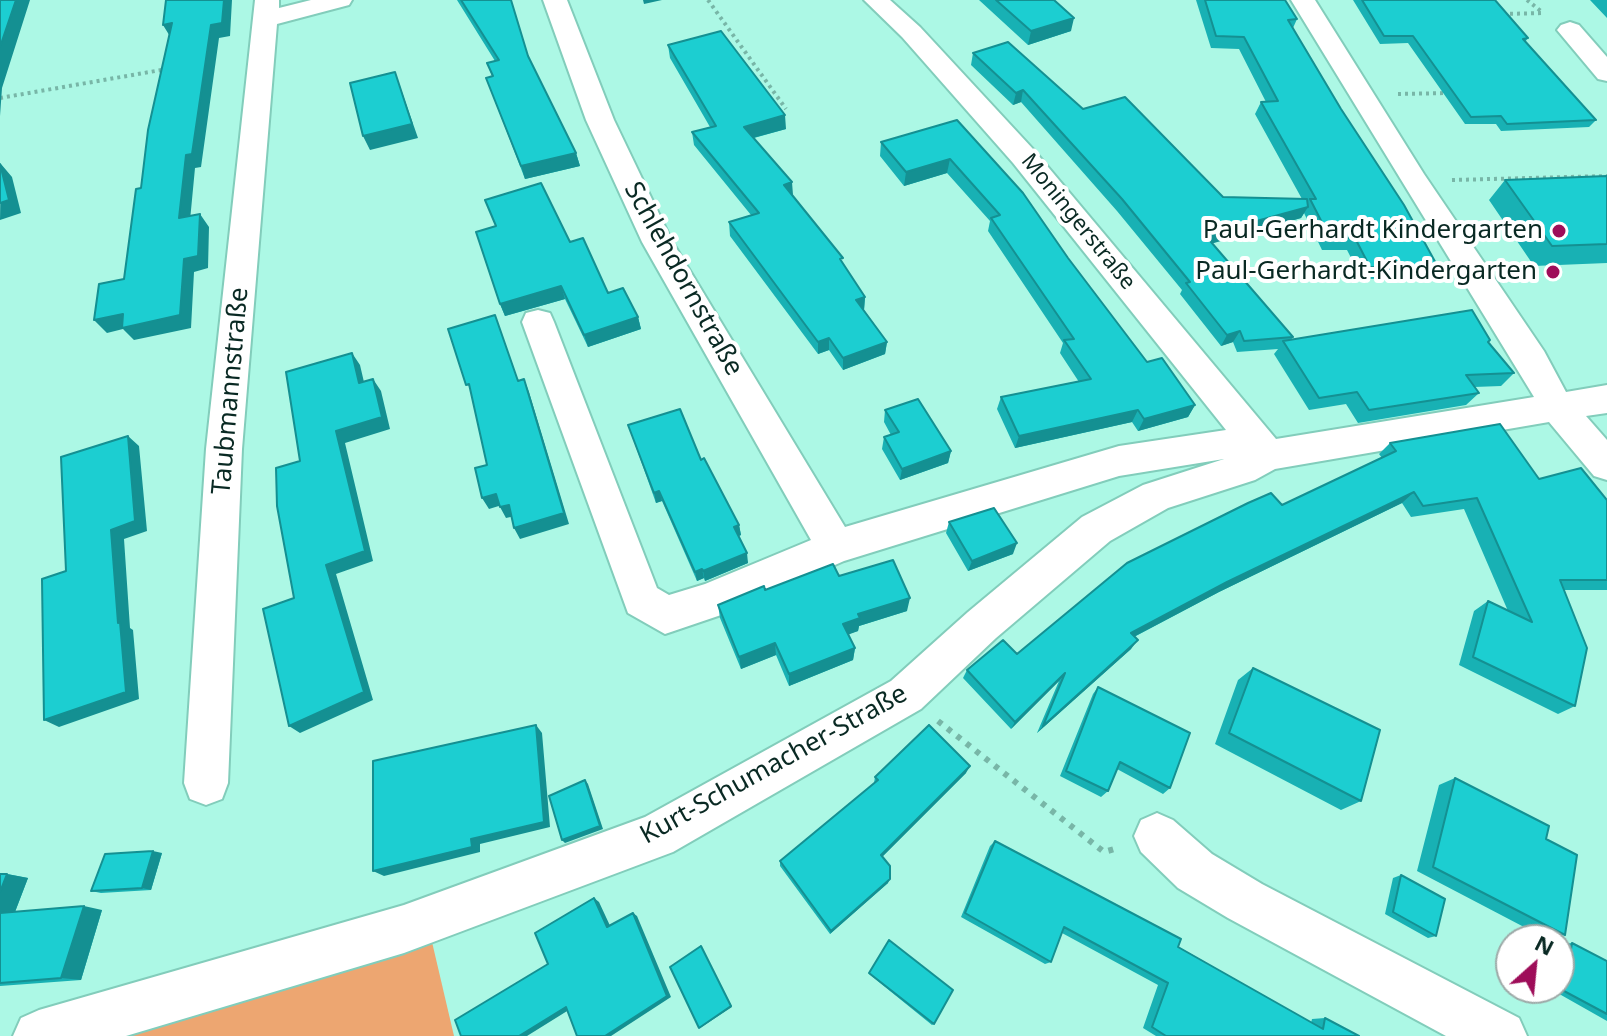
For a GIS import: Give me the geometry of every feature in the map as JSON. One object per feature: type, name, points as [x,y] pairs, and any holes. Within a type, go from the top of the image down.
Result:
[{"type":"street","points":[[267,10],[340,0]]},
{"type":"street","name":"Schlehdornstraße","points":[[555,0],[600,120],[657,242],[836,547]]},
{"type":"street","name":"Moningerstraße","points":[[876,0],[911,32],[1023,156],[1268,455]]},
{"type":"street","points":[[1303,0],[1414,181],[1532,360],[1557,407],[1607,465]]},
{"type":"street","name":"Taubmannstraße","points":[[206,783],[224,449],[267,10]]},
{"type":"street","points":[[1570,30],[1607,73]]},
{"type":"street","points":[[538,322],[642,600],[665,615],[710,601],[836,547],[1119,461],[1228,444],[1268,455]]},
{"type":"street","name":"Kurt-Schumacher-Straße","points":[[39,1036],[404,929],[657,836],[906,695],[982,625],[1096,529],[1156,496],[1242,469],[1268,455],[1607,399]]},
{"type":"street","points":[[1157,836],[1195,871],[1245,901],[1501,1036]]},
{"type":"path","points":[[708,0],[786,109]]},
{"type":"path","points":[[1498,14],[1544,13]]},
{"type":"path","points":[[0,98],[173,68]]},
{"type":"path","points":[[1361,94],[1453,93]]},
{"type":"path","points":[[1414,181],[1607,176]]},
{"type":"path","points":[[906,695],[1104,852]]},
{"type":"shaded area","points":[[432,942],[454,1036],[129,1036]]},
{"type":"building","points":[[0,0],[16,0],[0,47]]},
{"type":"building","points":[[166,0],[224,0],[222,23],[211,25],[192,154],[186,155],[179,218],[200,214],[198,256],[184,259],[180,315],[122,328],[123,314],[94,320],[99,284],[124,279],[136,189],[141,188],[148,130],[172,23],[163,25]]},
{"type":"building","points":[[461,0],[511,0],[528,56],[576,153],[521,166],[486,78],[493,76],[487,63],[499,60]]},
{"type":"building","points":[[996,0],[1054,0],[1074,18],[1031,31]]},
{"type":"building","points":[[1205,0],[1285,0],[1297,19],[1288,20],[1404,205],[1438,267],[1370,267],[1355,238],[1330,238],[1310,199],[1316,199],[1261,102],[1278,101],[1244,37],[1216,36]]},
{"type":"building","points":[[1362,0],[1495,0],[1528,38],[1523,39],[1596,120],[1507,124],[1501,116],[1471,117],[1413,36],[1384,36]]},
{"type":"building","points":[[721,31],[785,115],[744,127],[792,182],[784,185],[843,258],[840,259],[865,297],[856,300],[887,342],[843,358],[829,338],[818,342],[729,222],[759,213],[692,132],[716,126],[668,45]]},
{"type":"building","points":[[1008,42],[1083,109],[1125,97],[1223,197],[1307,199],[1308,207],[1205,235],[1293,337],[1244,341],[1240,331],[1227,335],[1186,283],[1190,282],[1122,199],[1023,90],[1016,93],[973,53]]},
{"type":"building","points":[[395,72],[412,124],[363,136],[350,83]]},
{"type":"building","points":[[957,120],[1023,193],[1147,362],[1162,358],[1195,405],[1144,419],[1138,410],[1019,436],[1001,397],[1091,379],[1064,340],[1074,339],[991,218],[1000,215],[950,159],[906,172],[881,142]]},
{"type":"building","points":[[0,164],[9,200],[0,203]]},
{"type":"building","points":[[1607,176],[1607,244],[1552,246],[1505,180]]},
{"type":"building","points":[[541,183],[570,242],[583,238],[608,293],[623,288],[638,317],[584,335],[561,286],[500,304],[476,232],[496,226],[485,200]]},
{"type":"building","points":[[1472,310],[1490,340],[1488,342],[1514,373],[1466,375],[1479,393],[1369,410],[1357,392],[1319,398],[1283,341]]},
{"type":"building","points":[[495,315],[518,381],[524,379],[564,513],[514,528],[509,505],[500,507],[496,494],[482,498],[475,468],[487,465],[469,384],[466,385],[448,329]]},
{"type":"building","points":[[352,353],[359,383],[373,379],[382,417],[336,431],[365,551],[326,565],[364,692],[289,726],[263,609],[294,598],[277,506],[276,468],[300,461],[286,372]]},
{"type":"building","points":[[918,399],[951,451],[902,469],[884,437],[899,432],[885,410]]},
{"type":"building","points":[[680,409],[701,460],[704,458],[739,525],[734,527],[747,553],[695,572],[659,491],[654,493],[628,425]]},
{"type":"building","points":[[1500,424],[1539,479],[1581,468],[1607,500],[1607,580],[1560,580],[1587,648],[1575,706],[1473,657],[1488,601],[1532,622],[1477,498],[1423,506],[1414,492],[1227,582],[1131,633],[1138,640],[1043,726],[1065,673],[1015,722],[967,670],[1003,640],[1017,654],[1127,563],[1248,503],[1271,493],[1282,505],[1396,451],[1390,443]]},
{"type":"building","points":[[128,436],[135,521],[111,530],[126,692],[44,720],[42,579],[66,571],[61,457]]},
{"type":"building","points":[[994,508],[1017,543],[972,561],[949,522]]},
{"type":"building","points":[[893,560],[910,598],[858,614],[860,618],[843,624],[855,648],[789,674],[775,643],[739,657],[718,605],[764,586],[765,590],[833,564],[839,576]]},
{"type":"building","points":[[1253,668],[1380,730],[1361,801],[1229,733]]},
{"type":"building","points":[[1098,687],[1190,733],[1170,788],[1120,762],[1108,791],[1066,771]]},
{"type":"building","points":[[536,725],[544,822],[471,839],[472,847],[373,871],[373,761]]},
{"type":"building","points":[[929,725],[970,766],[881,855],[890,866],[890,879],[831,931],[780,861],[878,780],[875,777]]},
{"type":"building","points":[[1455,778],[1549,826],[1546,839],[1577,855],[1567,924],[1544,924],[1433,867]]},
{"type":"building","points":[[585,780],[600,826],[562,840],[549,796]]},
{"type":"building","points":[[995,841],[1181,939],[1178,947],[1323,1029],[1325,1018],[1359,1036],[1166,1036],[1152,1027],[1168,983],[1064,927],[1051,962],[965,913]]},
{"type":"building","points":[[153,851],[142,888],[91,891],[105,854]]},
{"type":"building","points":[[0,874],[7,874],[0,892]]},
{"type":"building","points":[[1401,875],[1445,899],[1436,936],[1393,912]]},
{"type":"building","points":[[594,898],[607,927],[633,913],[667,996],[605,1036],[577,1036],[566,1007],[519,1036],[461,1036],[455,1020],[548,964],[535,933]]},
{"type":"building","points":[[84,906],[61,978],[0,983],[0,913]]},
{"type":"building","points":[[889,940],[953,990],[934,1024],[869,973]]},
{"type":"building","points":[[1575,945],[1607,961],[1607,1014],[1575,997]]},
{"type":"building","points":[[701,946],[731,1006],[699,1028],[670,967]]},
{"type":"place","name":"Paul-Gerhardt Kindergarten","points":[[1559,231]]},
{"type":"place","name":"Paul-Gerhardt-Kindergarten","points":[[1553,272]]}]
